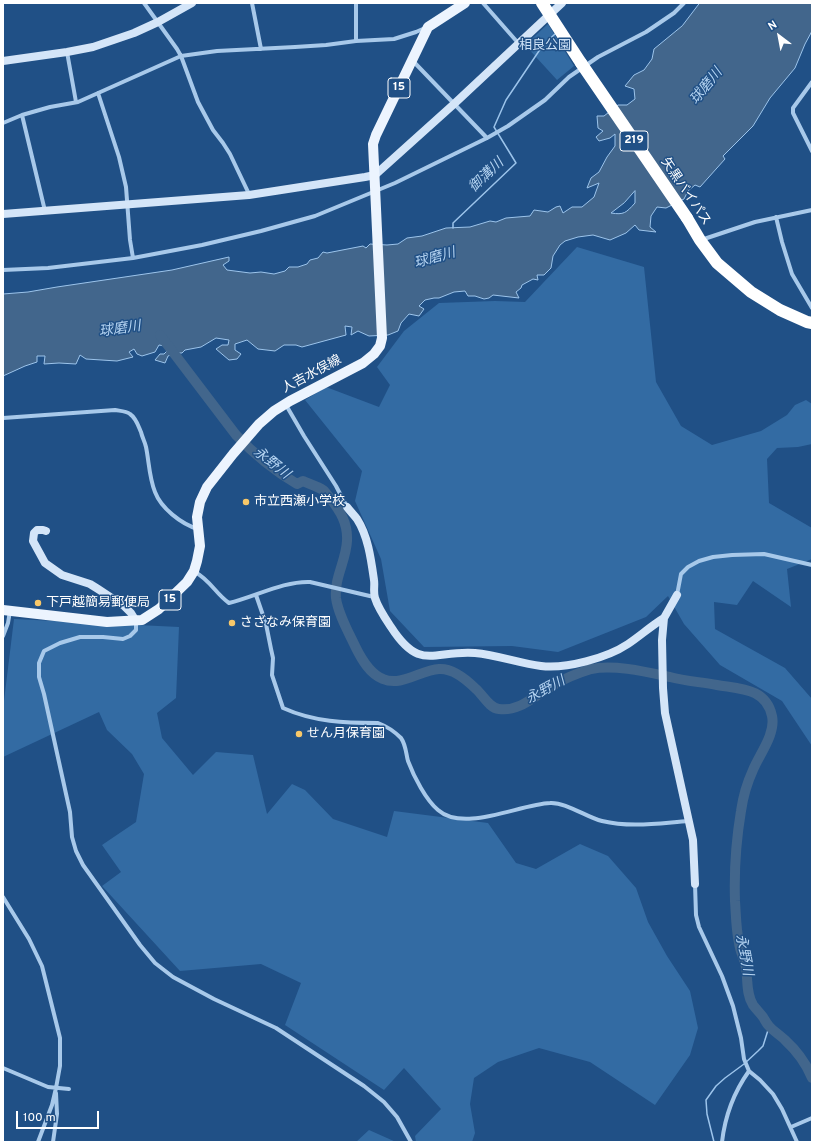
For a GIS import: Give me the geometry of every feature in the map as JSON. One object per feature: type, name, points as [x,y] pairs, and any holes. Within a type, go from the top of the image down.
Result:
[{"type":"highway","name":"矢黒バイパス","points":[[542,3],[581,63],[687,218],[700,240],[717,263],[751,292],[780,310],[812,323]]},
{"type":"main road","points":[[428,27],[465,3]]},
{"type":"main road","name":"人吉水俣線","points":[[7,611],[108,622],[142,620],[160,609],[187,582],[194,571],[200,546],[197,517],[200,502],[207,487],[238,448],[259,424],[274,411],[363,362],[374,354],[380,346],[382,338],[373,144],[428,27]]},
{"type":"street","points":[[144,3],[181,56],[198,102],[213,130],[224,143],[249,195]]},
{"type":"street","points":[[3,61],[93,47],[134,33],[158,22],[192,3]]},
{"type":"street","points":[[252,3],[261,49]]},
{"type":"street","points":[[356,3],[356,41]]},
{"type":"street","points":[[483,3],[519,44]]},
{"type":"street","points":[[3,214],[249,195],[365,178],[375,175],[454,104],[562,3]]},
{"type":"street","points":[[3,270],[48,268],[133,258],[202,245],[315,216],[376,193],[508,126],[545,100],[569,77],[598,57],[646,32],[674,13],[684,3]]},
{"type":"street","points":[[3,123],[22,115],[50,107],[76,102],[181,56],[217,51],[326,45],[356,41],[394,39],[428,27]]},
{"type":"street","points":[[67,52],[76,102]]},
{"type":"street","points":[[412,60],[487,138]]},
{"type":"street","points":[[812,82],[793,108],[793,113],[812,151]]},
{"type":"street","points":[[98,93],[119,157],[126,187],[130,240],[133,258]]},
{"type":"street","points":[[22,115],[45,211]]},
{"type":"street","points":[[700,240],[755,222],[812,210]]},
{"type":"street","points":[[776,218],[792,274],[812,308]]},
{"type":"street","points":[[286,404],[304,436],[336,486],[347,507],[357,519],[363,530],[374,583],[374,597],[401,642],[412,652],[422,656],[460,653],[489,655],[542,666],[565,666],[614,652],[664,618]]},
{"type":"street","points":[[3,418],[115,410],[126,412],[136,420],[146,446],[150,473],[155,492],[162,504],[173,515],[190,526],[198,528]]},
{"type":"street","points":[[46,531],[37,530],[34,533],[33,541],[45,563],[62,575],[98,588],[124,606],[136,621],[136,630],[130,636],[123,639],[80,637],[60,643],[44,651],[38,663],[39,677],[68,805],[72,837],[76,851],[83,865],[140,945],[155,962],[173,977],[276,1028],[364,1086],[384,1102],[397,1117],[411,1142]]},
{"type":"street","points":[[797,1142],[782,1109],[773,1094],[750,1070],[744,1059],[741,1038],[728,991],[699,927],[696,915],[694,840],[665,714],[662,640],[664,618],[677,595],[681,574],[688,567],[699,561],[713,557],[764,554],[812,565]]},
{"type":"street","points":[[194,571],[202,575],[223,599],[229,603],[302,582],[310,582],[374,597]]},
{"type":"street","points":[[256,595],[266,624],[273,658],[272,675],[283,708],[295,714],[314,719],[378,723],[384,725],[401,739],[405,746],[408,760],[419,786],[438,811],[448,816],[458,818],[481,818],[550,803],[559,804],[599,820],[617,824],[643,825],[690,821]]},
{"type":"street","points":[[3,636],[8,623],[7,611]]},
{"type":"street","points":[[3,897],[29,939],[42,966],[60,1038],[60,1066],[56,1088],[52,1105],[38,1142]]},
{"type":"street","points":[[3,1068],[48,1087],[69,1089]]},
{"type":"street","points":[[722,1142],[729,1108],[741,1082],[750,1070]]},
{"type":"street","points":[[52,1142],[57,1114],[56,1088]]},
{"type":"street","points":[[791,1127],[812,1118]]},
{"type":"green space","name":"相良公園","points":[[548,24],[574,66],[557,80],[525,45]]},
{"type":"green space","points":[[577,247],[644,267],[656,382],[681,426],[712,445],[761,431],[787,415],[795,405],[806,400],[812,404],[812,444],[798,447],[777,448],[767,459],[769,503],[812,528],[812,559],[787,569],[791,607],[753,581],[737,605],[714,602],[715,629],[785,668],[812,699],[812,746],[782,701],[720,665],[684,624],[668,596],[646,617],[558,652],[512,646],[424,647],[390,611],[381,559],[355,501],[362,471],[305,400],[326,387],[379,407],[390,385],[377,367],[404,331],[439,303],[495,301],[525,302]]},
{"type":"green space","points":[[14,619],[179,627],[176,698],[157,713],[162,738],[193,775],[216,752],[253,755],[267,814],[292,784],[305,790],[333,819],[387,837],[394,811],[488,823],[516,863],[536,869],[580,844],[608,856],[636,888],[648,922],[667,956],[690,991],[698,1028],[690,1055],[655,1105],[590,1062],[539,1048],[498,1062],[474,1078],[470,1104],[475,1133],[472,1142],[416,1142],[415,1136],[441,1109],[404,1068],[384,1090],[285,1025],[301,983],[261,964],[180,971],[102,886],[121,872],[102,845],[136,822],[144,774],[132,754],[107,730],[99,712],[3,757],[3,709]]},
{"type":"green space","points":[[369,1130],[396,1142],[356,1142]]},
{"type":"water","name":"球磨川","points":[[700,3],[812,3],[812,31],[795,68],[770,98],[753,126],[723,156],[725,159],[700,187],[695,185],[688,191],[684,199],[666,208],[657,207],[651,216],[650,227],[656,232],[639,230],[635,225],[626,233],[610,240],[593,235],[565,241],[560,245],[553,256],[551,268],[544,275],[537,275],[538,280],[533,279],[522,285],[516,292],[519,298],[493,295],[484,299],[475,296],[468,296],[465,291],[454,292],[439,298],[425,300],[419,306],[424,309],[419,316],[409,314],[401,323],[398,331],[388,335],[369,336],[358,331],[351,335],[352,327],[345,326],[346,335],[302,347],[296,345],[284,345],[275,351],[258,349],[247,340],[235,344],[235,350],[241,354],[237,359],[229,360],[216,349],[222,345],[228,345],[229,340],[216,338],[201,347],[185,350],[182,353],[176,353],[168,356],[165,363],[155,360],[160,354],[164,354],[171,347],[159,345],[155,352],[142,356],[137,354],[134,349],[129,352],[133,357],[117,361],[86,359],[80,355],[76,364],[44,364],[45,356],[37,356],[37,362],[3,376],[3,294],[28,292],[172,270],[229,257],[229,261],[223,265],[227,270],[274,274],[285,271],[289,267],[298,267],[307,264],[310,260],[318,258],[323,252],[327,253],[363,246],[366,248],[370,244],[398,244],[407,238],[422,236],[446,228],[470,227],[490,221],[496,222],[506,218],[530,216],[534,210],[548,212],[560,206],[563,213],[572,207],[582,207],[594,197],[599,183],[587,188],[591,178],[599,172],[615,146],[615,134],[610,138],[599,141],[596,137],[603,131],[598,128],[597,116],[604,116],[618,105],[627,105],[635,99],[634,89],[625,86],[634,75],[644,70],[652,59],[654,49],[682,26]],"holes":[[[635,191],[635,203],[624,212],[619,214],[611,213],[624,203]]]},
{"type":"waterway","name":"御溝川","points":[[453,228],[453,223],[516,163],[494,127],[506,100],[543,45],[555,34]]},
{"type":"waterway","name":"永野川","points":[[160,335],[236,435],[243,442],[273,468],[297,484],[303,481],[324,491],[337,508],[345,523],[347,535],[345,556],[338,576],[336,591],[337,604],[344,623],[361,657],[370,670],[378,677],[390,681],[397,681],[432,670],[449,670],[464,678],[489,704],[499,709],[514,708],[521,705],[556,683],[576,674],[591,669],[610,667],[630,669],[681,680],[743,689],[758,695],[764,700],[769,707],[773,723],[772,730],[749,780],[742,806],[735,867],[737,932],[747,973],[748,992],[753,1005],[772,1030],[785,1040],[797,1053],[804,1062],[812,1078]]},
{"type":"waterway","points":[[714,1142],[707,1114],[706,1100],[716,1086],[744,1064],[763,1046],[769,1027]]},
{"type":"place","name":"市立西瀬小学校","points":[[246,502]]},
{"type":"place","name":"下戸越簡易郵便局","points":[[38,603]]},
{"type":"place","name":"さざなみ保育園","points":[[232,623]]},
{"type":"place","name":"せん月保育園","points":[[299,734]]}]
